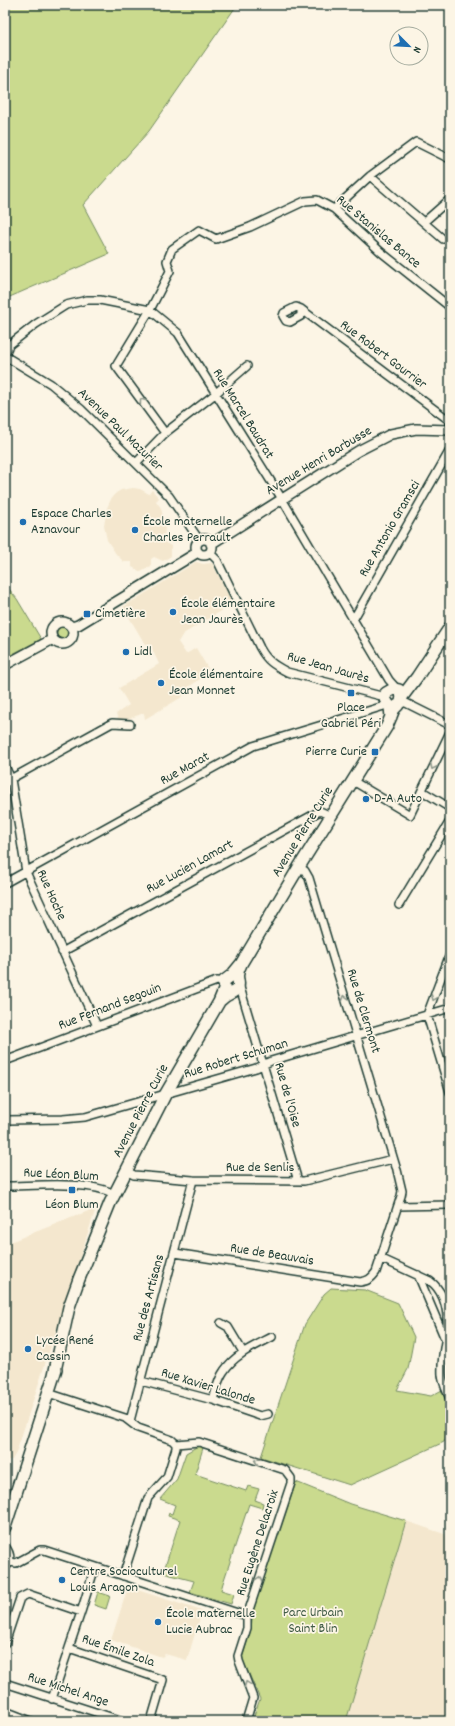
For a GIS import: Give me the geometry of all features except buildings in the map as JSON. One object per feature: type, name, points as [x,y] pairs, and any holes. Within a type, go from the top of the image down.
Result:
[{"type":"main road","points":[[392,700],[413,683],[450,627]]},
{"type":"main road","name":"Avenue Pierre Curie","points":[[5,1527],[84,1286],[102,1224],[114,1194],[165,1094],[219,1002],[233,986],[241,964],[353,781],[392,700]]},
{"type":"street","points":[[334,209],[370,176],[416,142],[450,159]]},
{"type":"street","points":[[370,176],[443,239]]},
{"type":"street","points":[[424,222],[450,199]]},
{"type":"street","name":"Rue Stanislas Bance","points":[[150,310],[170,271],[167,261],[172,249],[198,230],[216,239],[250,228],[305,201],[316,200],[334,209],[381,252],[450,307]]},
{"type":"street","name":"Rue Marcel Baudrat","points":[[5,355],[9,344],[41,320],[66,305],[87,300],[100,300],[150,310],[178,333],[282,499],[353,620],[392,700]]},
{"type":"street","points":[[150,310],[116,366],[165,433]]},
{"type":"street","name":"Rue Robert Gourrier","points":[[301,310],[450,421]]},
{"type":"street","name":"Avenue Paul Mazurier","points":[[5,355],[57,389],[81,409],[137,462],[169,496],[200,541]]},
{"type":"street","points":[[137,462],[165,433],[215,394],[247,366]]},
{"type":"street","name":"Avenue Henri Barbusse","points":[[211,548],[282,499],[358,451],[391,434],[416,428],[450,430]]},
{"type":"street","name":"Rue Antonio Gramsci","points":[[353,620],[450,450]]},
{"type":"street","points":[[208,540],[211,548],[202,555],[198,552],[196,547],[200,541],[208,540]]},
{"type":"street","name":"Rue Jean Jaurès","points":[[211,548],[265,658],[272,665],[287,672],[392,700],[450,724]]},
{"type":"street","points":[[72,627],[78,625],[198,552]]},
{"type":"street","points":[[66,623],[72,627],[73,638],[68,643],[58,644],[52,639],[51,632],[56,624],[66,623]]},
{"type":"street","points":[[5,665],[52,639]]},
{"type":"street","name":"Rue Marat","points":[[5,883],[253,746],[392,700]]},
{"type":"street","points":[[8,780],[112,723],[130,724]]},
{"type":"street","points":[[353,781],[410,816],[450,732]]},
{"type":"street","name":"Rue Hoche","points":[[5,766],[26,872],[97,1026]]},
{"type":"street","points":[[422,791],[450,808]]},
{"type":"street","name":"Rue Lucien Lamart","points":[[62,952],[320,811],[331,816]]},
{"type":"street","points":[[399,905],[450,821]]},
{"type":"street","name":"Rue de Clermont","points":[[299,867],[305,871],[309,878],[394,1159],[402,1191],[376,1272],[372,1278],[366,1282]]},
{"type":"street","points":[[450,954],[427,1015],[450,1092]]},
{"type":"street","name":"Rue Fernand Segouin","points":[[5,1061],[216,981],[233,986]]},
{"type":"street","name":"Rue de l'Oise","points":[[233,986],[264,1064],[298,1181]]},
{"type":"street","name":"Rue Robert Schuman","points":[[5,1125],[8,1120],[84,1117],[450,1008]]},
{"type":"street","name":"Rue de Senlis","points":[[126,1171],[134,1175],[194,1180],[298,1181],[394,1159]]},
{"type":"street","name":"Rue des Artisans","points":[[130,1422],[194,1180]]},
{"type":"street","name":"Rue Léon Blum","points":[[5,1186],[74,1186],[108,1190],[114,1194]]},
{"type":"street","points":[[398,1206],[450,1205]]},
{"type":"street","name":"Rue de Beauvais","points":[[175,1253],[366,1282]]},
{"type":"street","points":[[380,1258],[436,1285],[440,1292],[448,1311],[448,1322],[442,1363],[450,1399]]},
{"type":"street","points":[[418,1275],[446,1339]]},
{"type":"street","points":[[221,1323],[228,1327],[243,1352]]},
{"type":"street","points":[[213,1400],[223,1371],[229,1364],[243,1352],[272,1337]]},
{"type":"street","name":"Rue Xavier Lalonde","points":[[141,1381],[213,1400],[260,1416],[268,1414]]},
{"type":"street","points":[[48,1394],[125,1418],[138,1428],[172,1440],[176,1444],[167,1477],[148,1498],[123,1576]]},
{"type":"street","name":"Rue Eugène Delacroix","points":[[176,1444],[199,1442],[285,1470],[291,1478],[291,1483],[247,1616],[247,1628],[238,1656],[253,1698],[246,1721]]},
{"type":"street","points":[[5,1546],[9,1554],[10,1562],[5,1568]]},
{"type":"street","points":[[10,1562],[16,1563],[40,1550],[44,1550],[247,1616]]},
{"type":"street","points":[[52,1699],[95,1567]]},
{"type":"street","points":[[5,1643],[20,1598],[24,1595],[28,1594],[80,1612]]},
{"type":"street","name":"Rue Émile Zola","points":[[69,1648],[163,1680],[151,1721]]},
{"type":"street","name":"Rue Michel Ange","points":[[5,1684],[123,1721]]},
{"type":"street","points":[[5,1711],[31,1721]]},
{"type":"shaded area","name":"École maternelle Charles Perrault","points":[[133,488],[140,489],[149,494],[152,490],[159,498],[156,501],[161,508],[165,526],[164,542],[171,546],[171,556],[163,561],[154,557],[151,559],[151,566],[141,572],[132,567],[132,562],[124,562],[116,554],[107,540],[104,526],[107,508],[112,497],[121,490]]},
{"type":"shaded area","name":"École élémentaire Jean Jaurès","points":[[196,562],[203,564],[212,563],[233,604],[183,634],[178,642],[186,654],[196,648],[210,672],[186,689],[182,697],[145,719],[144,713],[120,722],[116,714],[129,705],[119,688],[159,664],[152,649],[145,644],[123,607]]},
{"type":"shaded area","name":"Lycée René Cassin","points":[[96,1208],[16,1453],[12,1460],[5,1460],[5,1244]]},
{"type":"shaded area","points":[[406,1521],[450,1536],[450,1721],[346,1721]]},
{"type":"shaded area","name":"École maternelle Lucie Aubrac","points":[[128,1587],[202,1611],[187,1660],[165,1654],[162,1657],[111,1640]]},
{"type":"green space","points":[[5,5],[237,5],[149,131],[83,205],[109,254],[5,299]]},
{"type":"green space","points":[[5,584],[17,599],[41,639],[5,658]]},
{"type":"green space","points":[[61,627],[65,627],[69,633],[65,639],[61,639],[57,635],[57,631]]},
{"type":"green space","points":[[331,1288],[365,1290],[398,1303],[414,1337],[408,1369],[397,1390],[431,1396],[442,1390],[450,1416],[449,1428],[444,1442],[350,1485],[261,1457],[305,1324],[324,1294]]},
{"type":"green space","points":[[198,1446],[203,1448],[195,1474],[246,1491],[248,1486],[259,1489],[255,1500],[263,1503],[262,1508],[249,1504],[223,1583],[221,1590],[234,1594],[231,1604],[190,1592],[194,1581],[163,1573],[180,1520],[168,1516],[169,1513],[172,1514],[175,1505],[160,1499],[177,1479],[186,1453]]},
{"type":"green space","name":"Parc Urbain Saint Blin","points":[[296,1482],[350,1504],[406,1521],[346,1721],[252,1721],[260,1699],[242,1658],[251,1629],[253,1609]]},
{"type":"green space","points":[[98,1592],[110,1596],[106,1609],[94,1605]]},
{"type":"place","name":"Espace Charles Aznavour","points":[[23,522]]},
{"type":"place","name":"École maternelle Charles Perrault","points":[[135,530]]},
{"type":"place","name":"École élémentaire Jean Jaurès","points":[[173,612]]},
{"type":"place","name":"Cimetière","points":[[87,614]]},
{"type":"place","name":"Lidl","points":[[126,652]]},
{"type":"place","name":"École élémentaire Jean Monnet","points":[[161,683]]},
{"type":"place","name":"Place Gabriel Péri","points":[[351,693]]},
{"type":"place","name":"Pierre Curie","points":[[375,752]]},
{"type":"place","name":"D-A Auto","points":[[366,799]]},
{"type":"place","name":"Léon Blum","points":[[72,1190]]},
{"type":"place","name":"Lycée René Cassin","points":[[28,1349]]},
{"type":"place","name":"Centre Socioculturel Louis Aragon","points":[[62,1580]]},
{"type":"place","name":"École maternelle Lucie Aubrac","points":[[158,1622]]}]
